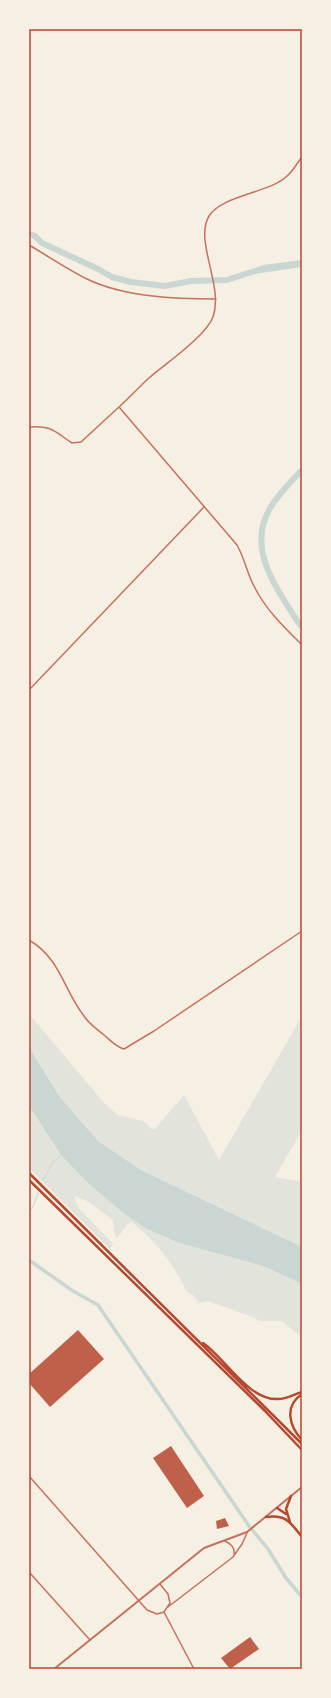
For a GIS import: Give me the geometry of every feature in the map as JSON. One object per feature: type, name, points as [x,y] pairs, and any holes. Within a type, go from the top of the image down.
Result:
[{"type":"highway","points":[[29,1173],[196,1337],[302,1444]]},
{"type":"highway","points":[[29,1180],[302,1450]]},
{"type":"highway","points":[[196,1337],[208,1346],[251,1389],[262,1396],[277,1400],[302,1393]]},
{"type":"highway","points":[[302,1393],[295,1400],[290,1414],[292,1427],[302,1440]]},
{"type":"highway","points":[[291,1496],[286,1509],[287,1516],[302,1537]]},
{"type":"highway","points":[[277,1508],[287,1516]]},
{"type":"highway","points":[[277,1508],[281,1516],[290,1522]]},
{"type":"highway","points":[[266,1517],[281,1516]]},
{"type":"street","points":[[29,427],[41,426],[51,429],[72,444],[81,442],[201,333],[212,319],[216,299],[204,230],[210,215],[217,208],[227,202],[287,177],[302,157]]},
{"type":"street","points":[[29,245],[86,279],[112,288],[159,297],[216,299]]},
{"type":"street","points":[[118,407],[240,550],[250,578],[261,599],[302,645]]},
{"type":"street","points":[[29,690],[204,507]]},
{"type":"street","points":[[29,940],[38,945],[50,956],[78,1008],[88,1022],[114,1044],[124,1049],[154,1031],[302,931]]},
{"type":"street","points":[[29,1476],[147,1610],[152,1613],[160,1614],[164,1612],[168,1607],[233,1557],[242,1544],[248,1531]]},
{"type":"street","points":[[54,1669],[204,1548],[248,1531],[302,1487]]},
{"type":"street","points":[[225,1541],[233,1546],[233,1557]]},
{"type":"street","points":[[29,1572],[90,1640]]},
{"type":"street","points":[[160,1583],[169,1596],[170,1600],[168,1607]]},
{"type":"street","points":[[164,1612],[194,1669]]},
{"type":"shaded area","points":[[302,263],[302,267],[240,276],[264,268]]},
{"type":"shaded area","points":[[29,1014],[106,1105],[118,1115],[143,1121],[154,1130],[184,1095],[219,1160],[302,1016],[302,1130],[275,1177],[302,1182],[302,1247],[141,1170],[98,1141],[59,1096],[29,1047]]},
{"type":"shaded area","points":[[29,1047],[59,1096],[98,1141],[141,1170],[302,1247],[302,1286],[300,1283],[263,1266],[179,1243],[147,1229],[126,1215],[88,1183],[61,1155],[29,1106]]},
{"type":"shaded area","points":[[29,1106],[43,1128],[126,1215],[147,1229],[179,1243],[263,1266],[300,1283],[302,1286],[302,1338],[282,1321],[260,1321],[208,1301],[199,1303],[193,1295],[187,1292],[164,1254],[132,1222],[128,1224],[117,1238],[115,1236],[113,1220],[87,1201],[74,1196],[78,1207],[113,1244],[110,1249],[29,1168]]},
{"type":"building","points":[[78,1330],[104,1359],[50,1407],[29,1383],[29,1374]]},
{"type":"building","points":[[171,1446],[204,1496],[187,1508],[153,1458]]},
{"type":"building","points":[[225,1518],[229,1526],[217,1529],[216,1521]]},
{"type":"building","points":[[250,1637],[259,1649],[230,1669],[221,1658]]},
{"type":"waterway","points":[[29,234],[35,236],[42,243],[112,277],[131,282],[165,286],[191,281],[227,280],[264,268],[302,263]]},
{"type":"waterway","points":[[302,470],[280,494],[269,510],[263,525],[261,540],[267,569],[274,583],[302,627]]},
{"type":"waterway","points":[[43,1181],[53,1162],[62,1155]]},
{"type":"waterway","points":[[29,1212],[33,1207],[38,1193]]},
{"type":"waterway","points":[[29,1260],[73,1291],[98,1305],[249,1526],[268,1549],[286,1578],[302,1597]]}]
